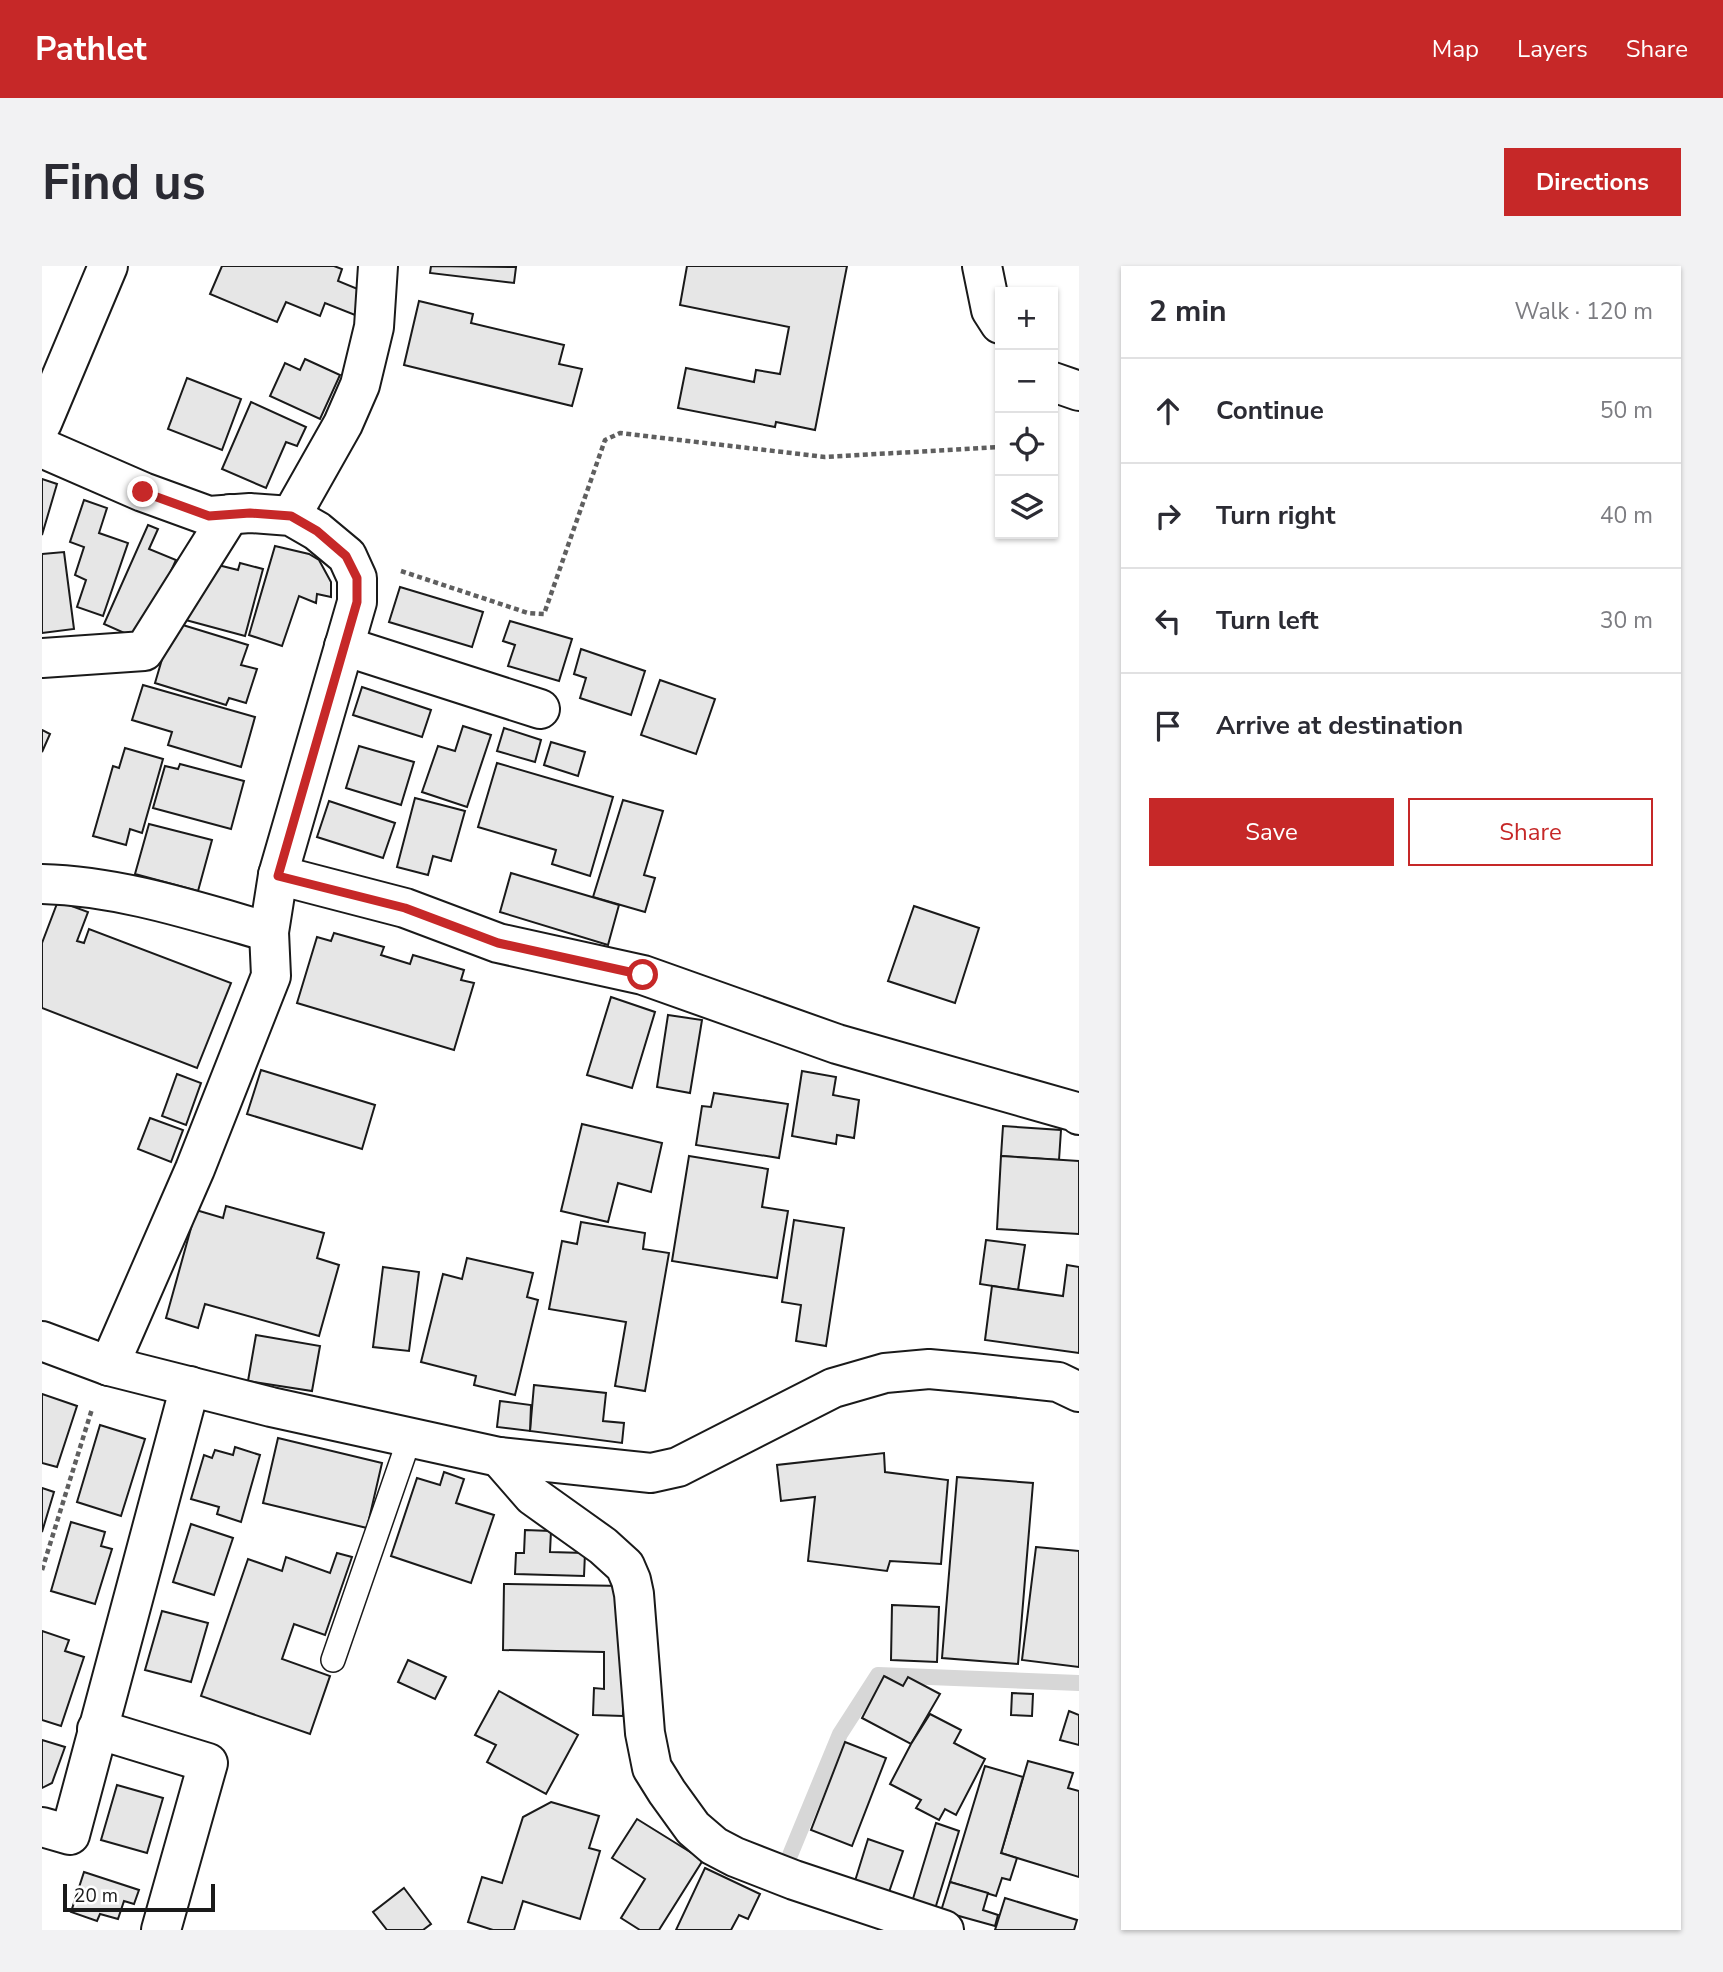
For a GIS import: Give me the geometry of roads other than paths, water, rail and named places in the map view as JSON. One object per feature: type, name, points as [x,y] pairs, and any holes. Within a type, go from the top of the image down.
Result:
[{"type":"street","points":[[42,423],[108,266]]},
{"type":"street","points":[[291,516],[343,424],[360,385],[374,327],[379,266]]},
{"type":"street","points":[[982,266],[991,310],[995,316]]},
{"type":"street","points":[[1058,384],[1079,391]]},
{"type":"street","points":[[42,448],[143,492],[209,516],[250,513],[291,516],[317,531],[346,556],[357,578],[357,602],[278,876],[270,932],[271,976],[195,1169],[109,1366]]},
{"type":"street","points":[[42,658],[144,651],[230,514]]},
{"type":"street","points":[[344,646],[540,709]]},
{"type":"street","points":[[278,876],[405,908],[498,943],[643,975],[837,1044],[1078,1110]]},
{"type":"street","points":[[42,884],[62,884],[150,898],[270,932]]},
{"type":"street","points":[[42,1341],[109,1366],[190,1387],[499,1457],[651,1473],[678,1467],[833,1388],[885,1373],[929,1369],[973,1373],[1058,1382],[1079,1392]]},
{"type":"street","points":[[42,1827],[69,1835],[190,1387]]},
{"type":"street","points":[[499,1457],[533,1496],[603,1546],[625,1566],[634,1594],[645,1733],[652,1768],[694,1828],[714,1846],[735,1857],[794,1880],[944,1930]]},
{"type":"street","points":[[97,1729],[208,1763],[161,1930]]},
{"type":"lane","points":[[333,1660],[410,1437]]},
{"type":"waterway","points":[[788,1860],[840,1734],[878,1675],[1079,1683]]}]
